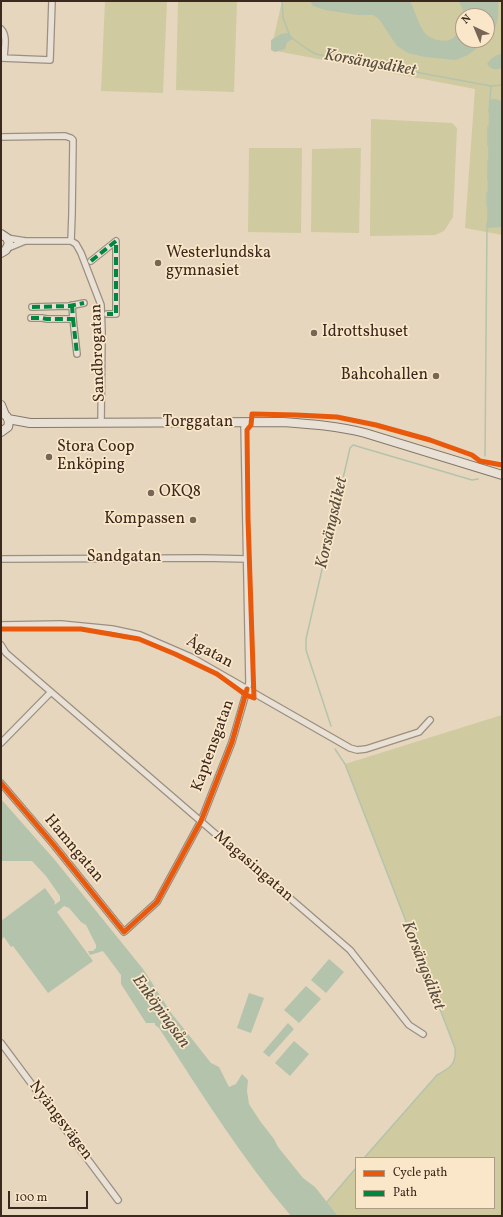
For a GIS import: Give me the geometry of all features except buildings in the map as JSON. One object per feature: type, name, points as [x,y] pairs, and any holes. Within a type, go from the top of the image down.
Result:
[{"type":"street","points":[[1,29],[3,30],[5,38],[2,58],[50,60],[52,1]]},
{"type":"street","points":[[1,137],[65,136],[73,140],[71,241],[25,241],[4,236]]},
{"type":"street","points":[[3,253],[9,243],[4,236]]},
{"type":"street","points":[[3,253],[25,241]]},
{"type":"street","name":"Sandbrogatan","points":[[71,241],[76,244],[81,253],[100,305],[102,332],[101,423]]},
{"type":"street","points":[[91,261],[116,241],[116,314],[107,314]]},
{"type":"street","points":[[32,307],[84,303]]},
{"type":"street","points":[[72,305],[78,354]]},
{"type":"street","points":[[31,318],[73,319]]},
{"type":"street","points":[[1,405],[9,424],[3,432]]},
{"type":"street","name":"Torggatan","points":[[5,415],[30,423],[283,422],[343,427],[418,448],[502,475]]},
{"type":"street","name":"Torggatan","points":[[3,432],[30,423]]},
{"type":"street","name":"Kaptensgatan","points":[[124,932],[157,902],[201,821],[232,742],[250,683],[244,423]]},
{"type":"street","name":"Sandgatan","points":[[1,560],[247,559]]},
{"type":"street","name":"Ågatan","points":[[1,625],[61,624],[112,628],[140,635],[191,657],[350,748],[357,750],[366,749],[420,732],[430,720]]},
{"type":"street","name":"Magasingatan","points":[[1,646],[6,653],[350,950],[409,1025],[423,1034]]},
{"type":"street","points":[[1,743],[51,692]]},
{"type":"street","name":"Hamngatan","points":[[1,783],[53,844],[124,932]]},
{"type":"street","name":"Nyängsvägen","points":[[1,1043],[118,1200]]},
{"type":"shaded area","points":[[105,1],[167,1],[163,93],[101,91]]},
{"type":"shaded area","points":[[178,1],[237,1],[234,92],[176,90]]},
{"type":"shaded area","points":[[282,1],[502,1],[502,235],[465,228],[475,89],[271,50]]},
{"type":"shaded area","points":[[371,119],[452,123],[457,128],[453,217],[444,231],[435,235],[370,236]]},
{"type":"shaded area","points":[[249,148],[302,148],[301,233],[248,232]]},
{"type":"shaded area","points":[[361,148],[359,233],[311,232],[312,149]]},
{"type":"shaded area","points":[[502,715],[502,1216],[338,1216],[327,1202],[355,1169],[355,1209],[495,1209],[495,1157],[365,1157],[437,1075],[452,1065],[455,1058],[455,1047],[345,764]]},
{"type":"water","points":[[310,1],[410,1],[418,21],[428,36],[443,41],[452,39],[455,36],[455,48],[477,48],[468,55],[456,60],[425,57],[408,53],[397,46],[379,19],[373,15],[358,15],[325,10],[313,6]]},
{"type":"water","points":[[459,1],[498,1],[497,22],[495,29],[495,8],[462,8]]},
{"type":"water","points":[[289,33],[293,39],[287,42],[285,49],[275,52],[271,50],[271,40],[281,34]]},
{"type":"water","points":[[502,54],[502,68],[494,69],[487,64],[493,57]]},
{"type":"water","points":[[495,99],[502,101],[502,227],[487,228],[489,100]]},
{"type":"water","name":"Enköpingsån","points":[[1,799],[54,859],[143,969],[172,1014],[211,1063],[219,1067],[229,1087],[236,1084],[242,1074],[248,1080],[247,1091],[249,1104],[260,1121],[274,1139],[278,1147],[303,1178],[315,1187],[338,1216],[291,1216],[238,1148],[159,1028],[155,1025],[155,1023],[146,1023],[121,984],[121,975],[103,951],[90,955],[88,951],[93,951],[96,948],[96,945],[86,925],[81,922],[69,908],[64,906],[57,912],[93,961],[48,993],[13,946],[11,947],[4,937],[1,940],[1,921],[45,888],[55,902],[54,905],[60,901],[60,896],[46,876],[32,861],[1,861]]},
{"type":"water","points":[[329,959],[344,972],[326,993],[311,980]]},
{"type":"water","points":[[306,986],[321,999],[299,1023],[284,1010]]},
{"type":"water","points":[[249,993],[264,998],[251,1033],[237,1028]]},
{"type":"water","points":[[288,1023],[294,1029],[269,1057],[263,1052]]},
{"type":"water","points":[[294,1041],[309,1054],[290,1076],[275,1063]]},
{"type":"waterway","name":"Korsängsdiket","points":[[282,1],[283,18],[290,36]]},
{"type":"waterway","name":"Korsängsdiket","points":[[292,38],[316,54],[491,86],[502,85]]},
{"type":"waterway","name":"Korsängsdiket","points":[[489,112],[491,86]]},
{"type":"waterway","name":"Korsängsdiket","points":[[488,127],[488,146]]},
{"type":"waterway","name":"Korsängsdiket","points":[[488,161],[488,180]]},
{"type":"waterway","name":"Korsängsdiket","points":[[487,193],[487,206]]},
{"type":"waterway","name":"Korsängsdiket","points":[[485,456],[487,223]]},
{"type":"waterway","name":"Korsängsdiket","points":[[331,726],[306,650],[306,639],[350,448],[353,445],[472,480],[478,479]]},
{"type":"waterway","name":"Korsängsdiket","points":[[335,749],[345,764],[455,1048],[455,1058],[452,1065],[437,1075],[365,1157]]},
{"type":"waterway","name":"Korsängsdiket","points":[[326,1203],[355,1169]]},
{"type":"marked path","points":[[91,261],[116,241],[116,314],[107,314]]},
{"type":"marked path","points":[[32,307],[69,306],[84,303]]},
{"type":"marked path","points":[[31,318],[73,319],[72,305]]},
{"type":"marked path","points":[[73,319],[77,354]]},
{"type":"cycle path","points":[[1,629],[81,629],[139,639],[217,674],[246,695],[254,698],[248,519],[247,430],[251,425],[252,414],[337,417],[376,425],[430,440],[472,455],[480,461],[502,465]]},
{"type":"cycle path","points":[[1,783],[53,844],[124,932],[157,902],[201,821],[232,742],[247,689]]},
{"type":"place","name":"Westerlundska gymnasiet","points":[[158,263]]},
{"type":"place","name":"Idrottshuset","points":[[314,333]]},
{"type":"place","name":"Bahcohallen","points":[[436,376]]},
{"type":"place","name":"Stora Coop Enköping","points":[[49,457]]},
{"type":"place","name":"OKQ8","points":[[151,493]]},
{"type":"place","name":"Kompassen","points":[[193,520]]}]
